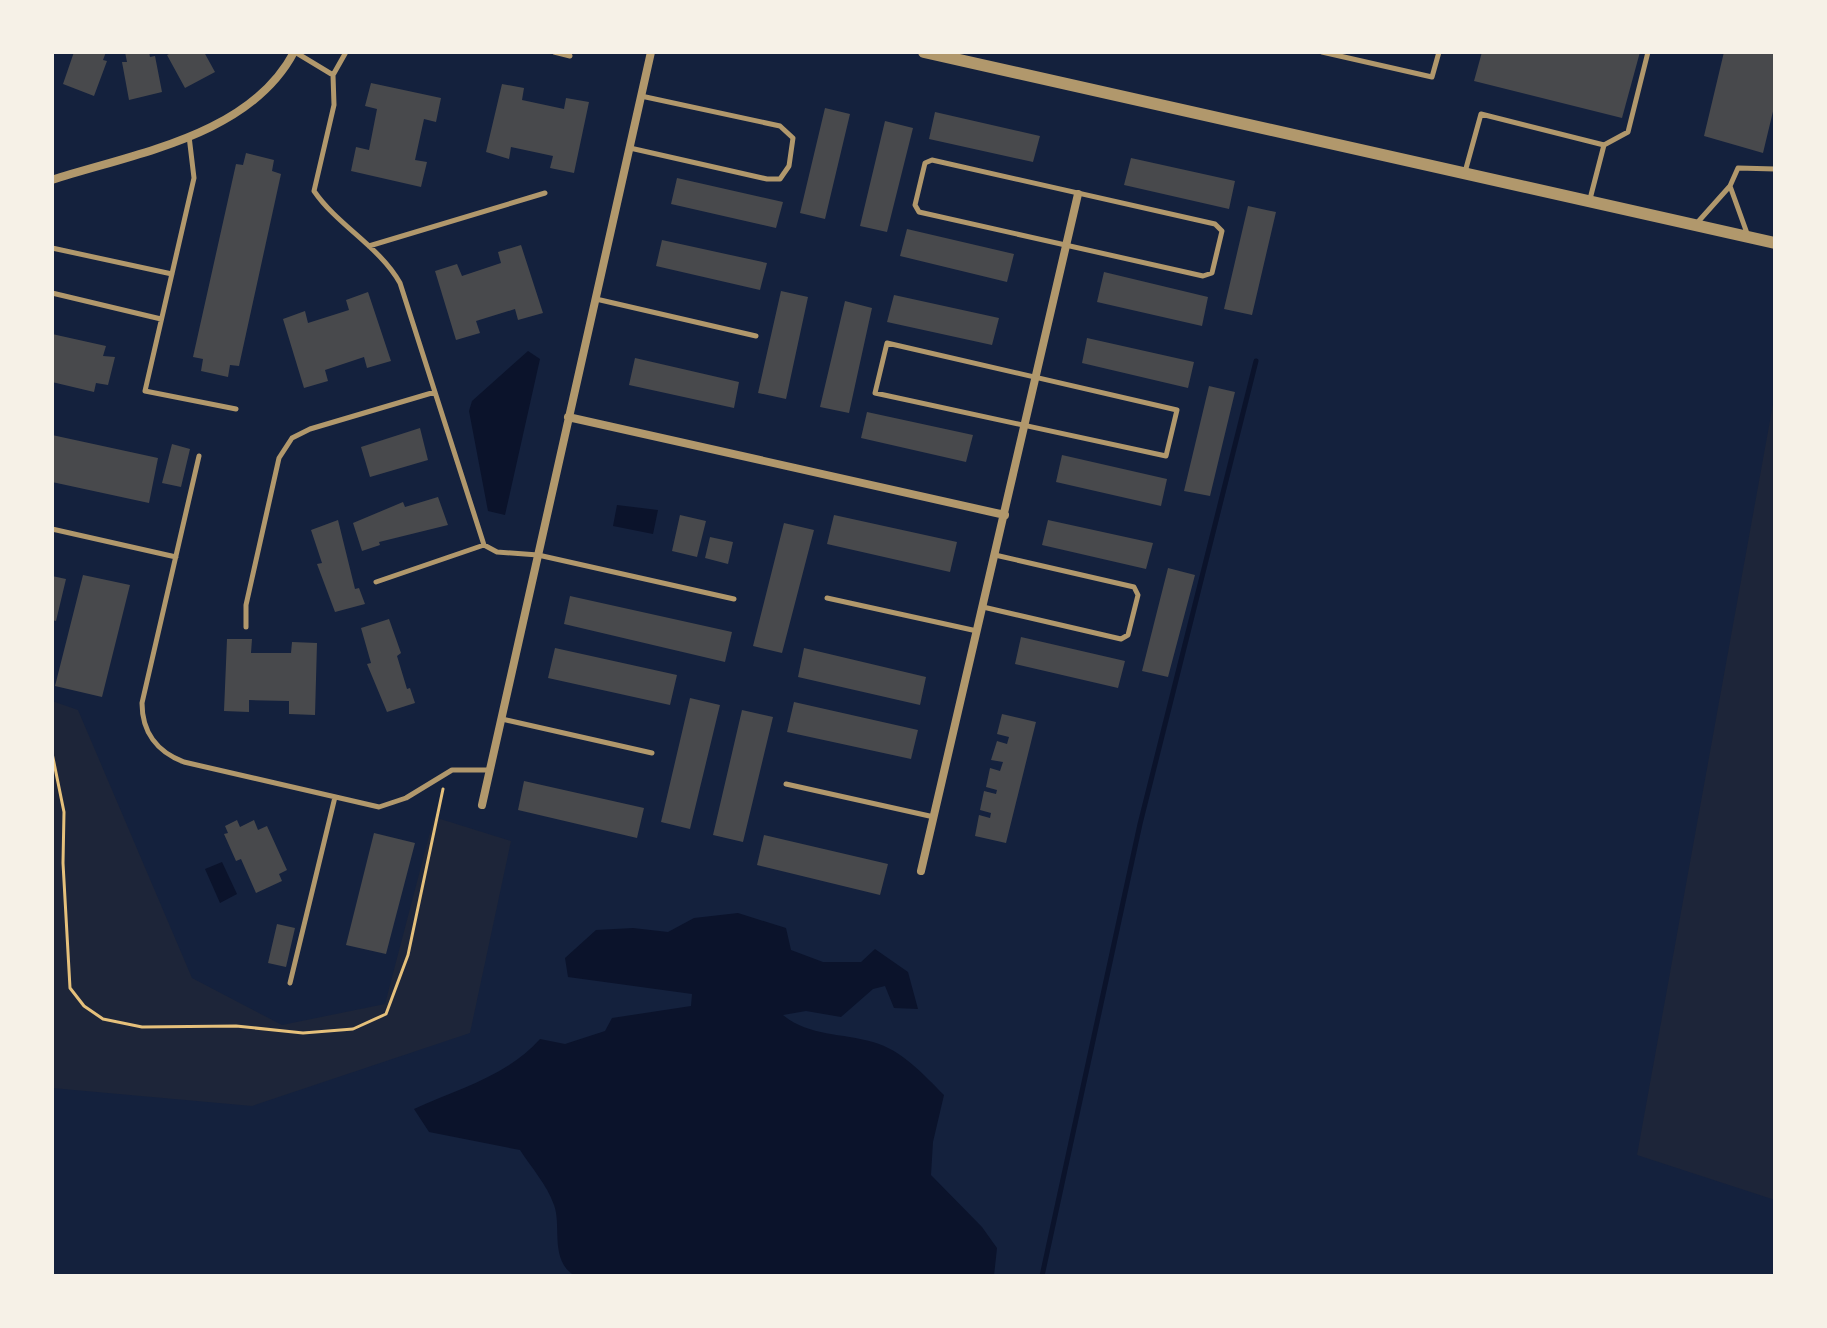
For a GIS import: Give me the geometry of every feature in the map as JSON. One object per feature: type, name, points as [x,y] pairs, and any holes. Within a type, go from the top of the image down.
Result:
[{"type":"street","points":[[52,180],[210,129],[252,105],[284,71],[294,52]]},
{"type":"street","points":[[482,805],[651,52]]},
{"type":"street","points":[[924,52],[1590,199],[1775,243]]},
{"type":"street","points":[[921,871],[1078,194]]},
{"type":"street","points":[[568,417],[1005,515]]},
{"type":"lane","points":[[294,52],[333,75]]},
{"type":"lane","points":[[346,52],[333,75],[334,105],[314,191],[324,206],[390,266],[400,283],[484,545],[497,552],[538,555],[734,599]]},
{"type":"lane","points":[[554,52],[570,56]]},
{"type":"lane","points":[[1322,52],[1432,77],[1439,52]]},
{"type":"lane","points":[[1464,173],[1481,114],[1604,145],[1628,132],[1648,52]]},
{"type":"lane","points":[[630,148],[767,179],[780,179],[789,166],[793,138],[780,126],[641,96]]},
{"type":"lane","points":[[189,135],[194,178],[145,391],[236,409]]},
{"type":"lane","points":[[1590,199],[1604,145]]},
{"type":"lane","points":[[932,160],[1078,194],[1215,224],[1222,231],[1212,273],[1203,276],[1067,246],[919,212],[915,205],[925,163],[932,160]]},
{"type":"lane","points":[[1696,224],[1730,186],[1738,168],[1775,169]]},
{"type":"lane","points":[[1730,186],[1748,237]]},
{"type":"lane","points":[[368,246],[545,193]]},
{"type":"lane","points":[[52,248],[172,274]]},
{"type":"lane","points":[[52,293],[161,319]]},
{"type":"lane","points":[[596,299],[756,336]]},
{"type":"lane","points":[[887,343],[1036,377],[1177,410],[1166,456],[875,393],[887,343]]},
{"type":"lane","points":[[246,627],[246,605],[279,458],[292,438],[310,429],[435,392]]},
{"type":"lane","points":[[199,456],[142,703],[142,719],[148,733],[167,756],[379,807],[406,798],[452,770],[490,770]]},
{"type":"lane","points":[[52,529],[176,557]]},
{"type":"lane","points":[[376,582],[484,545]]},
{"type":"lane","points":[[983,607],[1121,639],[1128,635],[1138,595],[1134,587],[995,555]]},
{"type":"lane","points":[[827,598],[977,631]]},
{"type":"lane","points":[[502,719],[652,753]]},
{"type":"lane","points":[[786,784],[934,817]]},
{"type":"lane","points":[[290,983],[335,797]]},
{"type":"path","points":[[52,753],[64,812],[69,937]]},
{"type":"shaded area","points":[[528,351],[540,359],[505,515],[488,511],[469,411],[472,401]]},
{"type":"shaded area","points":[[1775,393],[1775,1200],[1637,1155]]},
{"type":"shaded area","points":[[617,505],[658,510],[653,534],[613,526]]},
{"type":"shaded area","points":[[52,701],[78,710],[192,978],[282,1025],[385,1004],[434,817],[511,841],[470,1033],[252,1106],[52,1088]]},
{"type":"shaded area","points":[[222,862],[237,894],[220,903],[205,869]]},
{"type":"shaded area","points":[[738,913],[786,928],[791,950],[823,962],[861,962],[875,949],[908,972],[918,1009],[894,1008],[885,986],[873,989],[841,1017],[806,1011],[783,1015],[803,1027],[884,1046],[912,1064],[944,1095],[933,1142],[931,1175],[982,1227],[997,1248],[994,1276],[575,1276],[567,1269],[559,1252],[556,1213],[551,1198],[520,1150],[429,1132],[414,1109],[497,1072],[540,1039],[565,1044],[605,1031],[612,1018],[691,1006],[692,994],[568,977],[565,958],[596,930],[633,928],[668,932],[694,918]]},
{"type":"building","points":[[74,52],[106,52],[103,60],[107,61],[94,96],[63,84]]},
{"type":"building","points":[[125,52],[149,52],[150,57],[155,56],[162,92],[129,100],[122,62],[127,62]]},
{"type":"building","points":[[173,52],[204,52],[215,72],[185,88],[167,55]]},
{"type":"building","points":[[1482,52],[1640,52],[1622,118],[1474,81]]},
{"type":"building","points":[[1724,52],[1775,52],[1775,103],[1763,153],[1704,136]]},
{"type":"building","points":[[371,83],[441,98],[436,122],[424,119],[415,160],[427,162],[421,187],[351,171],[356,147],[369,150],[377,109],[365,106]]},
{"type":"building","points":[[502,84],[524,88],[522,100],[564,109],[566,98],[589,102],[574,173],[550,168],[553,156],[511,147],[509,159],[486,152]]},
{"type":"building","points":[[825,108],[850,114],[825,219],[800,213]]},
{"type":"building","points":[[935,112],[1040,136],[1033,162],[929,139]]},
{"type":"building","points":[[885,121],[913,128],[887,232],[860,226]]},
{"type":"building","points":[[246,153],[274,160],[272,171],[281,174],[239,366],[230,365],[228,377],[201,371],[203,359],[193,357],[236,164],[243,165]]},
{"type":"building","points":[[1131,158],[1235,181],[1229,209],[1124,185]]},
{"type":"building","points":[[677,178],[783,202],[776,228],[671,204]]},
{"type":"building","points":[[1248,206],[1276,212],[1252,315],[1224,309]]},
{"type":"building","points":[[907,229],[1014,254],[1007,282],[900,256]]},
{"type":"building","points":[[662,240],[767,263],[760,290],[656,266]]},
{"type":"building","points":[[521,245],[543,313],[518,320],[515,309],[476,321],[480,333],[456,340],[435,271],[457,264],[462,276],[501,263],[498,252]]},
{"type":"building","points":[[1104,272],[1208,297],[1202,326],[1097,302]]},
{"type":"building","points":[[781,291],[808,297],[786,399],[758,393]]},
{"type":"building","points":[[368,292],[391,361],[367,368],[364,357],[325,370],[328,381],[304,388],[283,319],[305,311],[308,323],[349,310],[346,300]]},
{"type":"building","points":[[894,295],[999,318],[992,345],[887,322]]},
{"type":"building","points":[[845,301],[872,308],[849,413],[820,407]]},
{"type":"building","points":[[52,334],[106,346],[103,356],[115,357],[108,385],[96,383],[94,392],[52,382]]},
{"type":"building","points":[[1087,338],[1194,362],[1188,388],[1082,363]]},
{"type":"building","points":[[635,358],[739,382],[734,408],[629,385]]},
{"type":"building","points":[[1209,386],[1235,392],[1210,496],[1184,491]]},
{"type":"building","points":[[867,412],[973,435],[966,462],[861,438]]},
{"type":"building","points":[[420,428],[428,460],[370,477],[361,447]]},
{"type":"building","points":[[52,435],[158,458],[149,503],[52,482]]},
{"type":"building","points":[[172,444],[190,449],[181,487],[162,483]]},
{"type":"building","points":[[1062,455],[1167,479],[1161,506],[1056,482]]},
{"type":"building","points":[[438,497],[448,525],[379,542],[380,545],[362,551],[353,523],[403,502],[405,507]]},
{"type":"building","points":[[680,515],[706,521],[697,557],[672,551]]},
{"type":"building","points":[[834,515],[957,542],[950,572],[827,544]]},
{"type":"building","points":[[338,520],[355,589],[359,588],[365,604],[335,612],[317,564],[322,563],[311,530]]},
{"type":"building","points":[[1048,520],[1153,543],[1146,569],[1042,545]]},
{"type":"building","points":[[784,523],[814,530],[782,653],[753,646]]},
{"type":"building","points":[[710,537],[733,542],[728,564],[705,558]]},
{"type":"building","points":[[1168,568],[1195,575],[1168,677],[1142,671]]},
{"type":"building","points":[[83,575],[130,585],[102,697],[55,686]]},
{"type":"building","points":[[52,576],[66,579],[56,621],[52,620]]},
{"type":"building","points":[[570,596],[732,632],[725,662],[564,624]]},
{"type":"building","points":[[389,619],[401,653],[397,656],[407,689],[410,688],[415,703],[387,712],[367,664],[371,663],[361,628]]},
{"type":"building","points":[[1021,637],[1125,661],[1118,688],[1015,664]]},
{"type":"building","points":[[227,639],[252,639],[251,653],[291,653],[292,642],[317,643],[315,715],[289,714],[289,701],[249,700],[249,712],[224,711]]},
{"type":"building","points":[[555,648],[677,675],[670,705],[548,678]]},
{"type":"building","points":[[804,648],[926,677],[920,705],[798,677]]},
{"type":"building","points":[[690,698],[720,705],[690,829],[661,822]]},
{"type":"building","points":[[794,702],[918,730],[911,759],[787,732]]},
{"type":"building","points":[[742,710],[773,717],[743,842],[713,835]]},
{"type":"building","points":[[1002,714],[1036,722],[1006,843],[975,836],[979,815],[990,818],[991,813],[980,810],[984,791],[996,794],[997,790],[986,787],[990,768],[1000,771],[1003,762],[991,760],[997,741],[1007,744],[1009,737],[997,734]]},
{"type":"building","points":[[524,781],[644,808],[637,838],[518,810]]},
{"type":"building","points":[[237,820],[240,827],[254,820],[258,830],[267,826],[287,870],[279,874],[282,881],[256,893],[241,859],[236,861],[224,834],[228,833],[225,826]]},
{"type":"building","points":[[374,833],[415,843],[386,954],[346,945]]},
{"type":"building","points":[[764,835],[888,864],[880,895],[757,865]]},
{"type":"building","points":[[277,924],[295,928],[286,967],[268,963]]},
{"type":"waterway","points":[[1042,1276],[1140,824],[1256,361]]}]
